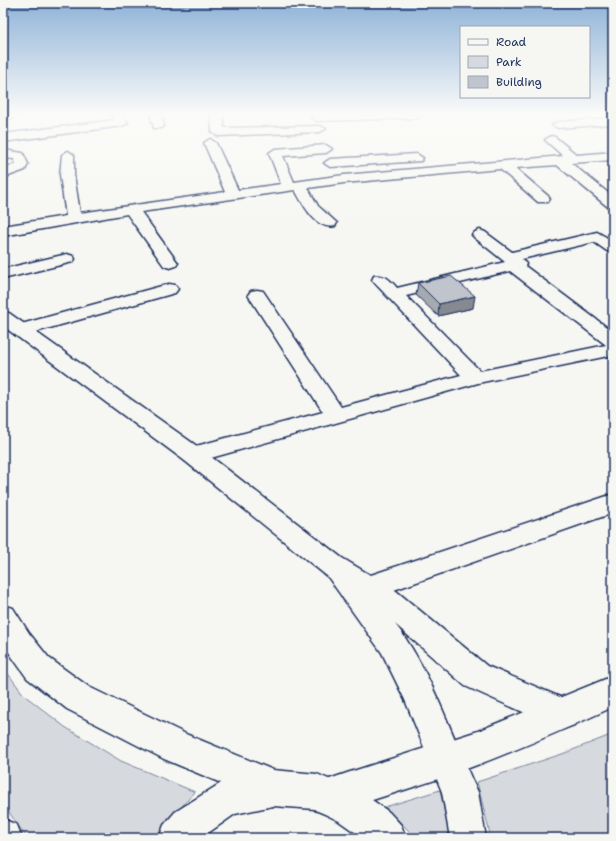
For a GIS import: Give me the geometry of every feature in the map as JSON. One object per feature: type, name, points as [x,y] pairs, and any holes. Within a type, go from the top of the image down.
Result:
[{"type":"street","points":[[3,174],[20,167],[22,164],[19,156],[5,154]]},
{"type":"street","points":[[215,154],[234,195]]},
{"type":"street","points":[[275,154],[294,186],[312,208],[330,223]]},
{"type":"street","points":[[327,154],[335,181]]},
{"type":"street","points":[[568,154],[574,159]]},
{"type":"street","points":[[68,155],[67,175],[74,219]]},
{"type":"street","points":[[3,230],[131,209],[335,181],[613,156]]},
{"type":"street","points":[[330,163],[431,157]]},
{"type":"street","points":[[559,160],[613,204]]},
{"type":"street","points":[[503,165],[543,199]]},
{"type":"street","points":[[131,209],[170,264]]},
{"type":"street","points":[[480,235],[613,341]]},
{"type":"street","points":[[393,294],[597,237],[613,248]]},
{"type":"street","points":[[3,274],[67,259]]},
{"type":"street","points":[[380,280],[475,378]]},
{"type":"street","points":[[21,330],[169,289]]},
{"type":"street","points":[[257,294],[336,416]]},
{"type":"street","points":[[3,317],[193,455],[361,590],[393,644],[419,695],[444,758],[460,792],[468,838]]},
{"type":"street","points":[[193,455],[475,378],[613,349]]},
{"type":"street","points":[[361,590],[613,503]]},
{"type":"street","points":[[361,590],[385,598],[476,676],[563,714]]},
{"type":"street","points":[[10,630],[38,668],[78,698],[176,747],[273,788],[317,792],[352,808],[376,825],[388,838]]},
{"type":"street","points":[[328,797],[375,780],[477,748],[563,714],[613,692]]},
{"type":"street","points":[[177,838],[188,825],[228,798],[273,788]]},
{"type":"green space","points":[[3,667],[24,695],[65,727],[121,761],[195,792],[153,838],[27,838],[3,804]]},
{"type":"green space","points":[[613,734],[613,838],[491,838],[477,782],[565,753]]},
{"type":"green space","points":[[440,790],[450,838],[416,838],[385,807]]},
{"type":"building","points":[[451,276],[475,296],[439,304],[418,283]]}]
